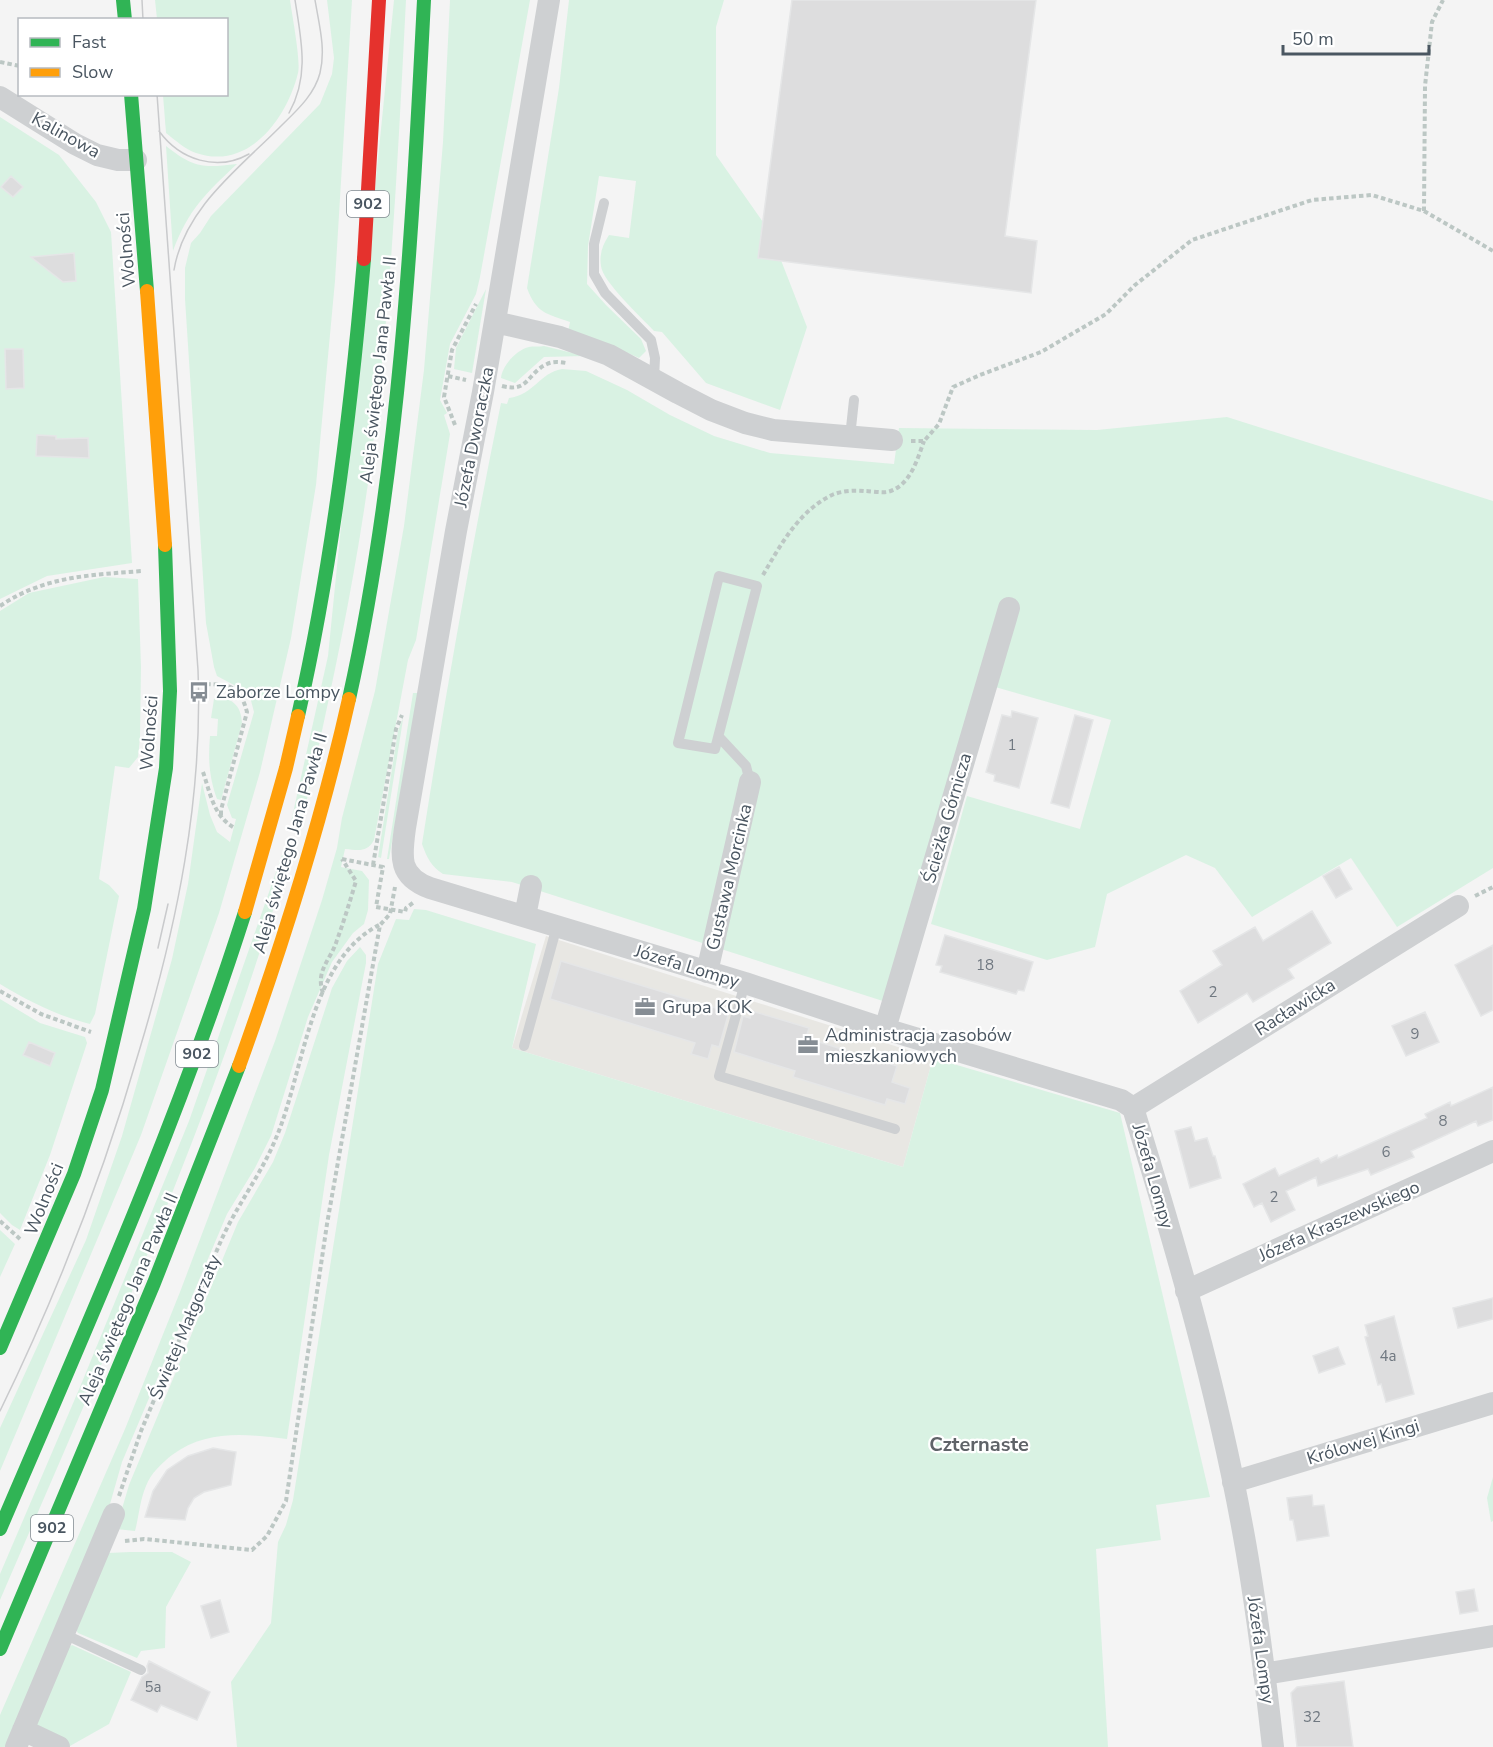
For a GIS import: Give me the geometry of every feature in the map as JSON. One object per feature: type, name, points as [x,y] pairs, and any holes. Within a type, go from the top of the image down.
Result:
[{"type":"main road","points":[[123,0],[125,18]]},
{"type":"main road","name":"Aleja świętego Jana Pawła II","points":[[0,1529],[120,1250],[175,1112],[214,1007],[258,873],[288,758],[309,667],[330,558],[350,408],[367,214],[379,0]]},
{"type":"main road","name":"Aleja świętego Jana Pawła II","points":[[0,1649],[181,1222],[258,1012],[305,871],[332,772],[360,651],[388,470],[402,338],[424,0]]},
{"type":"main road","points":[[420,82],[437,0]]},
{"type":"main road","name":"Wolności","points":[[0,1348],[74,1174],[102,1090],[144,909],[166,768],[170,691],[166,559],[149,309],[131,96]]},
{"type":"street","name":"Józefa Dworaczka","points":[[407,874],[402,853],[405,828],[495,322],[549,0]]},
{"type":"street","name":"Kalinowa","points":[[0,97],[75,144],[97,155],[118,160],[136,160]]},
{"type":"street","points":[[495,322],[560,337],[609,354],[711,410],[745,423],[773,430],[892,440]]},
{"type":"street","name":"Ścieżka Górnicza","points":[[885,1029],[1009,608]]},
{"type":"street","name":"Gustawa Morcinka","points":[[707,972],[750,782]]},
{"type":"street","name":"Józefa Lompy","points":[[407,874],[416,882],[430,888],[1121,1100],[1133,1108],[1186,1291],[1213,1392],[1233,1482],[1252,1583],[1273,1747]]},
{"type":"street","points":[[525,916],[531,886]]},
{"type":"street","name":"Racławicka","points":[[1133,1108],[1458,906]]},
{"type":"street","name":"Józefa Kraszewskiego","points":[[1186,1291],[1493,1151]]},
{"type":"street","name":"Królowej Kingi","points":[[1233,1482],[1493,1402]]},
{"type":"street","points":[[59,1747],[19,1738],[114,1514]]},
{"type":"street","points":[[1264,1674],[1493,1636]]},
{"type":"lane","points":[[604,203],[594,244],[594,274],[605,293],[651,340],[655,358],[654,378]]},
{"type":"lane","points":[[850,437],[854,400]]},
{"type":"lane","points":[[719,576],[757,586],[715,749],[678,743],[719,576]]},
{"type":"lane","points":[[719,737],[746,766],[750,782]]},
{"type":"lane","points":[[524,1046],[557,926]]},
{"type":"lane","points":[[745,983],[718,1076],[895,1129]]},
{"type":"lane","points":[[64,1634],[141,1670]]},
{"type":"path","points":[[1424,211],[1425,86],[1432,22],[1443,0]]},
{"type":"path","points":[[0,62],[18,66]]},
{"type":"path","points":[[757,586],[786,537],[804,514],[833,494],[856,490],[887,492],[903,484],[913,468],[924,441],[939,424],[953,387],[1041,352],[1106,314],[1135,285],[1192,240],[1312,200],[1372,195],[1424,211],[1493,251]]},
{"type":"path","points":[[448,376],[444,397],[452,418]]},
{"type":"path","points":[[892,440],[924,441]]},
{"type":"path","points":[[0,606],[13,597],[46,583],[86,575],[142,571]]},
{"type":"path","points":[[206,684],[228,685],[243,696],[247,712],[221,817]]},
{"type":"path","points":[[373,865],[396,729],[405,705]]},
{"type":"path","points":[[203,772],[216,812],[233,827]]},
{"type":"path","points":[[323,993],[320,984],[325,962],[337,943],[356,881],[342,859]]},
{"type":"path","points":[[103,1542],[144,1539],[252,1550],[267,1536],[286,1502],[327,1224],[380,925],[390,914],[394,888],[407,874]]},
{"type":"path","name":"Świętej Małgorzaty","points":[[114,1514],[141,1431],[228,1223],[263,1167],[280,1128],[307,1033],[323,993],[347,950],[380,925]]},
{"type":"path","points":[[0,991],[41,1014],[95,1033]]},
{"type":"path","points":[[0,1221],[24,1242]]},
{"type":"shaded area","points":[[546,936],[933,1058],[903,1167],[512,1048]]},
{"type":"green space","points":[[155,0],[290,0],[298,73],[285,107],[263,137],[233,154],[215,157],[192,152],[166,133],[163,96],[228,96],[228,18],[157,18]]},
{"type":"green space","points":[[327,0],[352,0],[335,281],[316,485],[291,638],[260,772],[219,913],[141,1135],[0,1471],[0,1428],[86,1240],[122,1136],[172,959],[188,884],[202,783],[217,832],[230,842],[236,819],[232,818],[227,805],[254,712],[249,693],[217,676],[206,623],[185,299],[185,268],[191,243],[211,216],[320,104],[332,74],[334,58]]},
{"type":"green space","points":[[394,0],[406,0],[393,231],[378,404],[365,507],[349,599],[301,826],[291,822],[328,656]]},
{"type":"green space","points":[[450,0],[530,0],[480,277],[476,294],[450,344],[440,400],[447,413],[444,415],[450,434],[416,640],[408,660],[374,840],[365,849],[345,849],[341,867],[362,871],[369,880],[368,910],[364,924],[353,933],[332,962],[308,1017],[271,1136],[227,1214],[122,1462],[108,1511],[8,1747],[0,1747],[0,1715],[125,1429],[180,1292],[275,1041],[337,848],[342,818],[375,691],[404,526],[424,370],[443,142]]},
{"type":"green space","points":[[569,0],[724,0],[716,27],[716,155],[770,232],[807,327],[780,410],[706,383],[662,332],[654,331],[608,281],[601,266],[602,249],[609,235],[629,238],[636,181],[599,176],[588,246],[587,284],[641,339],[646,351],[639,358],[601,341],[568,332],[570,322],[538,308],[530,296],[527,288],[559,88]]},
{"type":"green space","points":[[0,117],[59,155],[96,202],[111,232],[132,563],[47,576],[0,599]]},
{"type":"green space","points":[[166,146],[184,159],[199,165],[237,164],[199,203],[185,224],[173,251]]},
{"type":"green space","points":[[486,289],[472,373],[454,369],[456,348]]},
{"type":"green space","points":[[544,346],[585,356],[544,357],[515,383],[501,378],[507,364],[519,351],[529,347]]},
{"type":"green space","points":[[562,369],[586,371],[714,436],[770,453],[894,464],[899,428],[1097,430],[1227,417],[1493,501],[1493,868],[1397,927],[1351,858],[1252,917],[1215,868],[1186,855],[1107,894],[1095,947],[1047,960],[931,924],[967,796],[1080,829],[1111,720],[981,683],[886,1002],[512,882],[443,874],[430,861],[422,844],[459,623],[501,403],[507,404],[509,398],[525,393],[554,371]]},
{"type":"green space","points":[[104,577],[138,579],[141,667],[140,738],[138,757],[129,768],[115,766],[99,879],[109,885],[119,896],[95,1014],[90,1024],[66,1017],[0,984],[0,611],[29,593]]},
{"type":"green space","points":[[413,693],[418,693],[389,859],[387,859]]},
{"type":"green space","points":[[218,696],[236,705],[242,723],[221,800],[217,799],[214,791],[209,760],[210,736],[217,736],[218,719],[211,718],[214,699]]},
{"type":"green space","points":[[403,718],[381,858],[378,857],[398,731]]},
{"type":"green space","points":[[282,855],[289,857],[260,952],[193,1140],[118,1325],[0,1600],[0,1574],[80,1387],[189,1121]]},
{"type":"green space","points":[[414,909],[426,910],[536,944],[512,1048],[903,1167],[933,1058],[1120,1113],[1210,1497],[1156,1505],[1161,1540],[1096,1549],[1108,1747],[237,1747],[231,1682],[271,1623],[278,1542],[286,1525],[293,1500],[378,964],[396,919],[409,920]]},
{"type":"green space","points":[[360,947],[366,955],[366,963],[329,1155],[287,1439],[228,1435],[213,1437],[185,1447],[164,1461],[151,1477],[142,1497],[135,1531],[116,1529],[129,1485],[238,1222],[273,1162],[285,1133],[332,988],[347,961]]},
{"type":"green space","points":[[0,999],[40,1023],[85,1037],[87,1043],[50,1155],[20,1230],[0,1213]]},
{"type":"green space","points":[[0,1230],[15,1244],[0,1277]]},
{"type":"green space","points":[[1493,1477],[1493,1521],[1491,1522],[1487,1498]]},
{"type":"green space","points":[[172,1552],[191,1562],[166,1607],[165,1648],[141,1651],[137,1658],[78,1633],[75,1628],[108,1553]]},
{"type":"green space","points":[[72,1645],[131,1672],[109,1724],[70,1746],[34,1724],[66,1649]]},
{"type":"building","points":[[792,0],[1036,0],[1005,236],[1037,241],[1031,293],[758,258]]},
{"type":"building","points":[[11,176],[23,187],[13,197],[1,187]]},
{"type":"building","points":[[74,253],[76,281],[63,282],[31,257]]},
{"type":"building","points":[[5,349],[23,349],[24,388],[6,389]]},
{"type":"building","points":[[37,435],[56,436],[56,439],[88,438],[89,458],[36,456]]},
{"type":"building","points":[[1012,711],[1038,718],[1019,788],[994,781],[995,775],[986,772],[1002,715],[1011,717]]},
{"type":"building","points":[[1075,715],[1093,720],[1069,808],[1051,803]]},
{"type":"building","points":[[1339,867],[1352,889],[1336,898],[1323,876]]},
{"type":"building","points":[[1312,911],[1331,943],[1288,969],[1294,978],[1253,1002],[1247,993],[1198,1023],[1180,991],[1222,965],[1213,951],[1255,927],[1263,941]]},
{"type":"building","points":[[945,935],[1033,962],[1024,991],[1018,990],[1016,994],[940,972],[942,966],[936,965]]},
{"type":"building","points":[[1493,945],[1493,1010],[1481,1016],[1455,965]]},
{"type":"building","name":"Grupa KOK","points":[[561,961],[729,1012],[719,1047],[712,1045],[708,1059],[691,1054],[695,1043],[550,999]]},
{"type":"building","points":[[752,1011],[809,1028],[806,1038],[897,1066],[892,1082],[910,1088],[905,1104],[887,1099],[885,1105],[845,1093],[793,1077],[795,1071],[734,1052],[743,1016],[750,1018]]},
{"type":"building","points":[[1425,1012],[1439,1042],[1406,1056],[1392,1026]]},
{"type":"building","points":[[29,1042],[55,1053],[50,1066],[23,1055]]},
{"type":"building","points":[[1493,1087],[1493,1120],[1478,1126],[1476,1121],[1411,1151],[1414,1157],[1371,1175],[1368,1169],[1318,1186],[1316,1177],[1286,1191],[1295,1210],[1271,1222],[1262,1203],[1254,1207],[1243,1184],[1275,1168],[1279,1176],[1318,1158],[1321,1163],[1337,1155],[1338,1158],[1427,1118],[1425,1114],[1450,1102],[1451,1106]]},
{"type":"building","points":[[1191,1127],[1195,1141],[1207,1138],[1221,1178],[1190,1188],[1175,1131]]},
{"type":"building","points":[[1493,1298],[1493,1319],[1458,1328],[1453,1308]]},
{"type":"building","points":[[1394,1316],[1414,1394],[1386,1402],[1381,1384],[1378,1385],[1365,1337],[1368,1336],[1365,1325]]},
{"type":"building","points":[[1338,1347],[1345,1364],[1319,1373],[1313,1356]]},
{"type":"building","points":[[213,1448],[236,1452],[231,1485],[204,1492],[194,1498],[185,1520],[145,1517],[153,1491],[167,1470],[188,1456]]},
{"type":"building","points":[[1312,1495],[1313,1506],[1324,1505],[1329,1536],[1297,1541],[1293,1520],[1290,1520],[1287,1498]]},
{"type":"building","points":[[1474,1589],[1478,1611],[1460,1614],[1456,1592]]},
{"type":"building","points":[[220,1600],[229,1632],[211,1638],[201,1606]]},
{"type":"building","points":[[149,1661],[210,1692],[197,1720],[161,1705],[157,1712],[131,1700],[142,1677],[148,1673]]},
{"type":"building","points":[[1344,1681],[1353,1747],[1297,1747],[1291,1693],[1297,1687]]},
{"type":"tram line","points":[[142,0],[143,18]]},
{"type":"tram line","points":[[289,113],[296,99],[302,71],[295,0]]},
{"type":"tram line","points":[[174,270],[180,248],[201,209],[230,175],[297,110],[313,89],[322,64],[321,36],[315,0]]},
{"type":"tram line","points":[[0,1411],[60,1278],[95,1187],[126,1095],[165,955],[176,908],[192,814],[196,766],[198,670],[157,96]]},
{"type":"tram line","points":[[159,131],[177,149],[200,160],[224,162],[249,154]]},
{"type":"tram line","points":[[158,948],[168,904]]},
{"type":"traffic: fast","points":[[123,0],[125,18]]},
{"type":"traffic: fast","points":[[349,699],[381,526],[392,438],[408,263],[424,0]]},
{"type":"traffic: fast","points":[[131,96],[147,291]]},
{"type":"traffic: fast","points":[[298,716],[321,603],[339,489],[364,259]]},
{"type":"traffic: fast","points":[[0,1348],[74,1174],[102,1090],[144,909],[166,768],[170,691],[165,545]]},
{"type":"traffic: fast","points":[[0,1529],[161,1146],[191,1069],[245,912]]},
{"type":"traffic: fast","points":[[0,1649],[154,1283],[239,1066]]},
{"type":"traffic: slow","points":[[147,291],[165,545]]},
{"type":"traffic: slow","points":[[239,1066],[300,884],[349,699]]},
{"type":"traffic: slow","points":[[245,912],[286,768],[298,716]]},
{"type":"traffic: jam","points":[[364,259],[379,0]]},
{"type":"place","name":"Zaborze Lompy","points":[[199,692]]},
{"type":"place","name":"Grupa KOK","points":[[645,1007]]},
{"type":"place","name":"Administracja zasobów mieszkaniowych","points":[[808,1045]]},
{"type":"district","name":"Czternaste","points":[[979,1444]]}]
